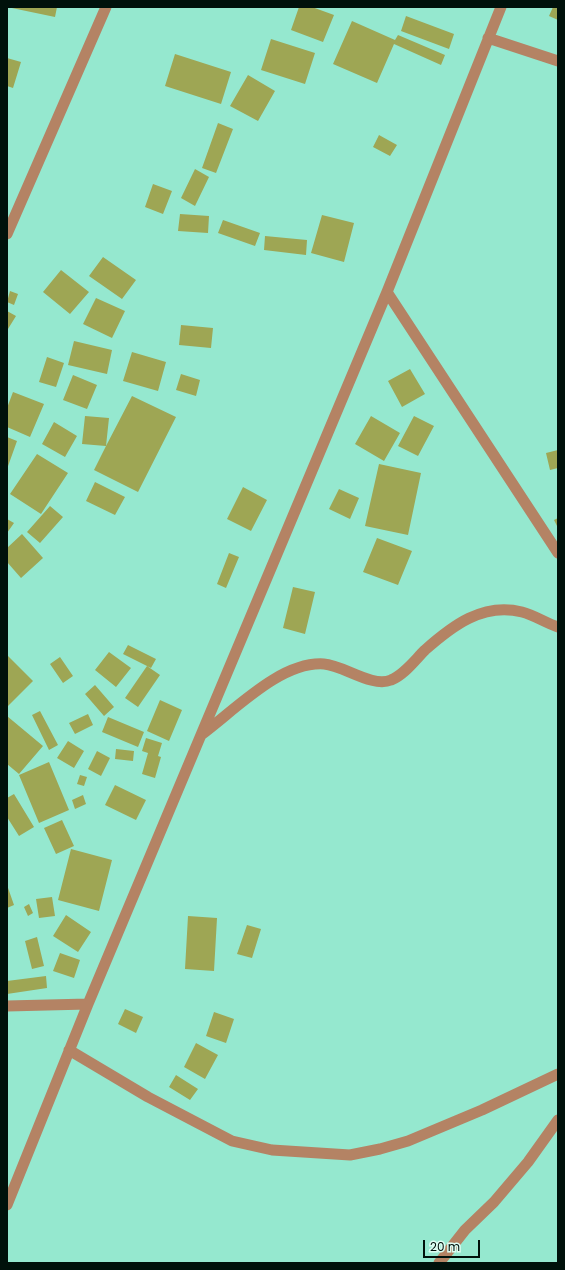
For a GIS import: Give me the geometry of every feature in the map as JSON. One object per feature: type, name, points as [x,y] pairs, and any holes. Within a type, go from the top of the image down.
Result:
[{"type":"street","points":[[7,234],[106,7]]},
{"type":"street","points":[[7,1205],[88,1004],[386,292],[501,7]]},
{"type":"street","points":[[488,38],[558,61]]},
{"type":"street","points":[[386,292],[558,552]]},
{"type":"street","points":[[201,736],[263,686],[283,673],[305,665],[325,664],[383,682],[391,680],[400,674],[441,636],[470,616],[507,610],[523,612],[558,627]]},
{"type":"street","points":[[7,1006],[88,1004]]},
{"type":"street","points":[[69,1050],[148,1097],[232,1141],[272,1150],[350,1155],[380,1149],[408,1141],[482,1110],[558,1074]]},
{"type":"street","points":[[439,1263],[465,1230],[494,1202],[528,1162],[558,1120]]},
{"type":"building","points":[[7,7],[57,7],[55,17]]},
{"type":"building","points":[[299,7],[312,7],[334,15],[323,42],[291,30]]},
{"type":"building","points":[[553,7],[558,7],[558,20],[549,16]]},
{"type":"building","points":[[406,16],[454,34],[449,49],[401,31]]},
{"type":"building","points":[[352,21],[395,40],[398,35],[445,55],[441,65],[394,44],[377,83],[333,64]]},
{"type":"building","points":[[271,39],[315,53],[305,84],[261,70]]},
{"type":"building","points":[[175,54],[231,72],[221,104],[165,86]]},
{"type":"building","points":[[7,58],[21,62],[13,88],[7,86]]},
{"type":"building","points":[[248,75],[275,91],[258,121],[230,106]]},
{"type":"building","points":[[218,123],[233,129],[216,173],[202,168]]},
{"type":"building","points":[[379,135],[397,145],[390,156],[373,147]]},
{"type":"building","points":[[195,169],[209,177],[195,206],[181,198]]},
{"type":"building","points":[[153,184],[172,191],[163,214],[145,207]]},
{"type":"building","points":[[180,214],[209,216],[208,233],[178,231]]},
{"type":"building","points":[[322,215],[354,223],[344,262],[311,253]]},
{"type":"building","points":[[223,220],[260,233],[255,246],[218,233]]},
{"type":"building","points":[[265,236],[307,240],[306,255],[264,250]]},
{"type":"building","points":[[103,257],[136,280],[122,299],[89,276]]},
{"type":"building","points":[[61,270],[89,292],[70,314],[43,292]]},
{"type":"building","points":[[10,291],[18,294],[14,305],[7,302]]},
{"type":"building","points":[[96,298],[125,311],[112,338],[83,324]]},
{"type":"building","points":[[7,311],[16,316],[8,329],[7,328]]},
{"type":"building","points":[[181,325],[213,328],[211,348],[179,345]]},
{"type":"building","points":[[74,341],[112,350],[107,374],[68,365]]},
{"type":"building","points":[[132,352],[166,362],[158,391],[123,381]]},
{"type":"building","points":[[47,357],[64,363],[56,387],[39,382]]},
{"type":"building","points":[[410,369],[425,394],[402,407],[388,381]]},
{"type":"building","points":[[181,374],[200,380],[196,396],[176,390]]},
{"type":"building","points":[[73,375],[97,385],[87,409],[63,400]]},
{"type":"building","points":[[13,392],[44,404],[30,437],[7,427],[7,408]]},
{"type":"building","points":[[132,396],[176,417],[138,492],[94,470]]},
{"type":"building","points":[[85,416],[109,418],[106,446],[82,444]]},
{"type":"building","points":[[371,416],[400,433],[384,461],[355,444]]},
{"type":"building","points":[[414,416],[434,426],[418,456],[398,446]]},
{"type":"building","points":[[54,422],[77,436],[65,457],[42,444]]},
{"type":"building","points":[[7,437],[17,441],[7,469]]},
{"type":"building","points":[[558,450],[558,468],[550,470],[546,453]]},
{"type":"building","points":[[37,454],[68,473],[41,514],[10,494]]},
{"type":"building","points":[[379,464],[421,473],[408,535],[365,526]]},
{"type":"building","points":[[95,482],[125,497],[115,515],[86,501]]},
{"type":"building","points":[[243,487],[267,500],[251,531],[227,519]]},
{"type":"building","points":[[339,489],[359,498],[350,519],[329,509]]},
{"type":"building","points":[[50,506],[63,517],[40,543],[27,532]]},
{"type":"building","points":[[558,518],[558,528],[554,520]]},
{"type":"building","points":[[7,519],[14,523],[7,533]]},
{"type":"building","points":[[22,534],[43,558],[21,578],[7,562],[7,548]]},
{"type":"building","points":[[377,538],[412,551],[398,585],[363,572]]},
{"type":"building","points":[[229,553],[239,557],[226,588],[217,584]]},
{"type":"building","points":[[293,587],[315,592],[305,634],[283,628]]},
{"type":"building","points":[[128,645],[156,659],[151,668],[123,654]]},
{"type":"building","points":[[109,652],[131,668],[116,687],[95,670]]},
{"type":"building","points":[[7,655],[33,681],[8,706],[7,705]]},
{"type":"building","points":[[60,657],[73,676],[63,683],[50,664]]},
{"type":"building","points":[[147,666],[160,675],[138,707],[125,698]]},
{"type":"building","points":[[95,685],[114,707],[104,716],[85,694]]},
{"type":"building","points":[[160,700],[182,710],[169,741],[147,731]]},
{"type":"building","points":[[40,711],[58,745],[49,750],[32,715]]},
{"type":"building","points":[[88,714],[93,725],[75,734],[69,723]]},
{"type":"building","points":[[7,716],[43,746],[19,774],[7,764]]},
{"type":"building","points":[[108,717],[144,732],[138,747],[102,732]]},
{"type":"building","points":[[146,738],[162,743],[158,756],[161,757],[155,778],[142,774],[148,753],[142,751]]},
{"type":"building","points":[[68,741],[84,751],[74,768],[57,758]]},
{"type":"building","points":[[116,749],[134,751],[133,761],[115,759]]},
{"type":"building","points":[[97,751],[110,758],[101,776],[88,769]]},
{"type":"building","points":[[49,762],[69,810],[39,823],[19,775]]},
{"type":"building","points":[[80,775],[87,777],[84,786],[77,784]]},
{"type":"building","points":[[115,785],[146,800],[136,820],[105,805]]},
{"type":"building","points":[[14,794],[34,827],[19,836],[7,817],[7,798]]},
{"type":"building","points":[[83,795],[86,804],[75,809],[72,800]]},
{"type":"building","points":[[62,820],[74,846],[56,854],[44,828]]},
{"type":"building","points":[[71,849],[112,860],[99,911],[58,900]]},
{"type":"building","points":[[7,885],[14,905],[7,908]]},
{"type":"building","points":[[52,897],[55,916],[39,918],[36,899]]},
{"type":"building","points":[[29,904],[33,913],[28,916],[24,907]]},
{"type":"building","points":[[66,915],[91,932],[78,952],[53,936]]},
{"type":"building","points":[[188,916],[217,918],[214,971],[185,969]]},
{"type":"building","points":[[247,925],[261,929],[252,958],[237,954]]},
{"type":"building","points":[[37,937],[44,966],[32,969],[25,941]]},
{"type":"building","points":[[60,953],[80,960],[74,978],[53,971]]},
{"type":"building","points":[[46,976],[47,988],[7,994],[7,981]]},
{"type":"building","points":[[125,1009],[143,1017],[136,1033],[118,1024]]},
{"type":"building","points":[[214,1012],[234,1019],[226,1043],[206,1036]]},
{"type":"building","points":[[196,1043],[218,1055],[205,1079],[184,1067]]},
{"type":"building","points":[[176,1075],[198,1089],[190,1100],[169,1087]]}]
